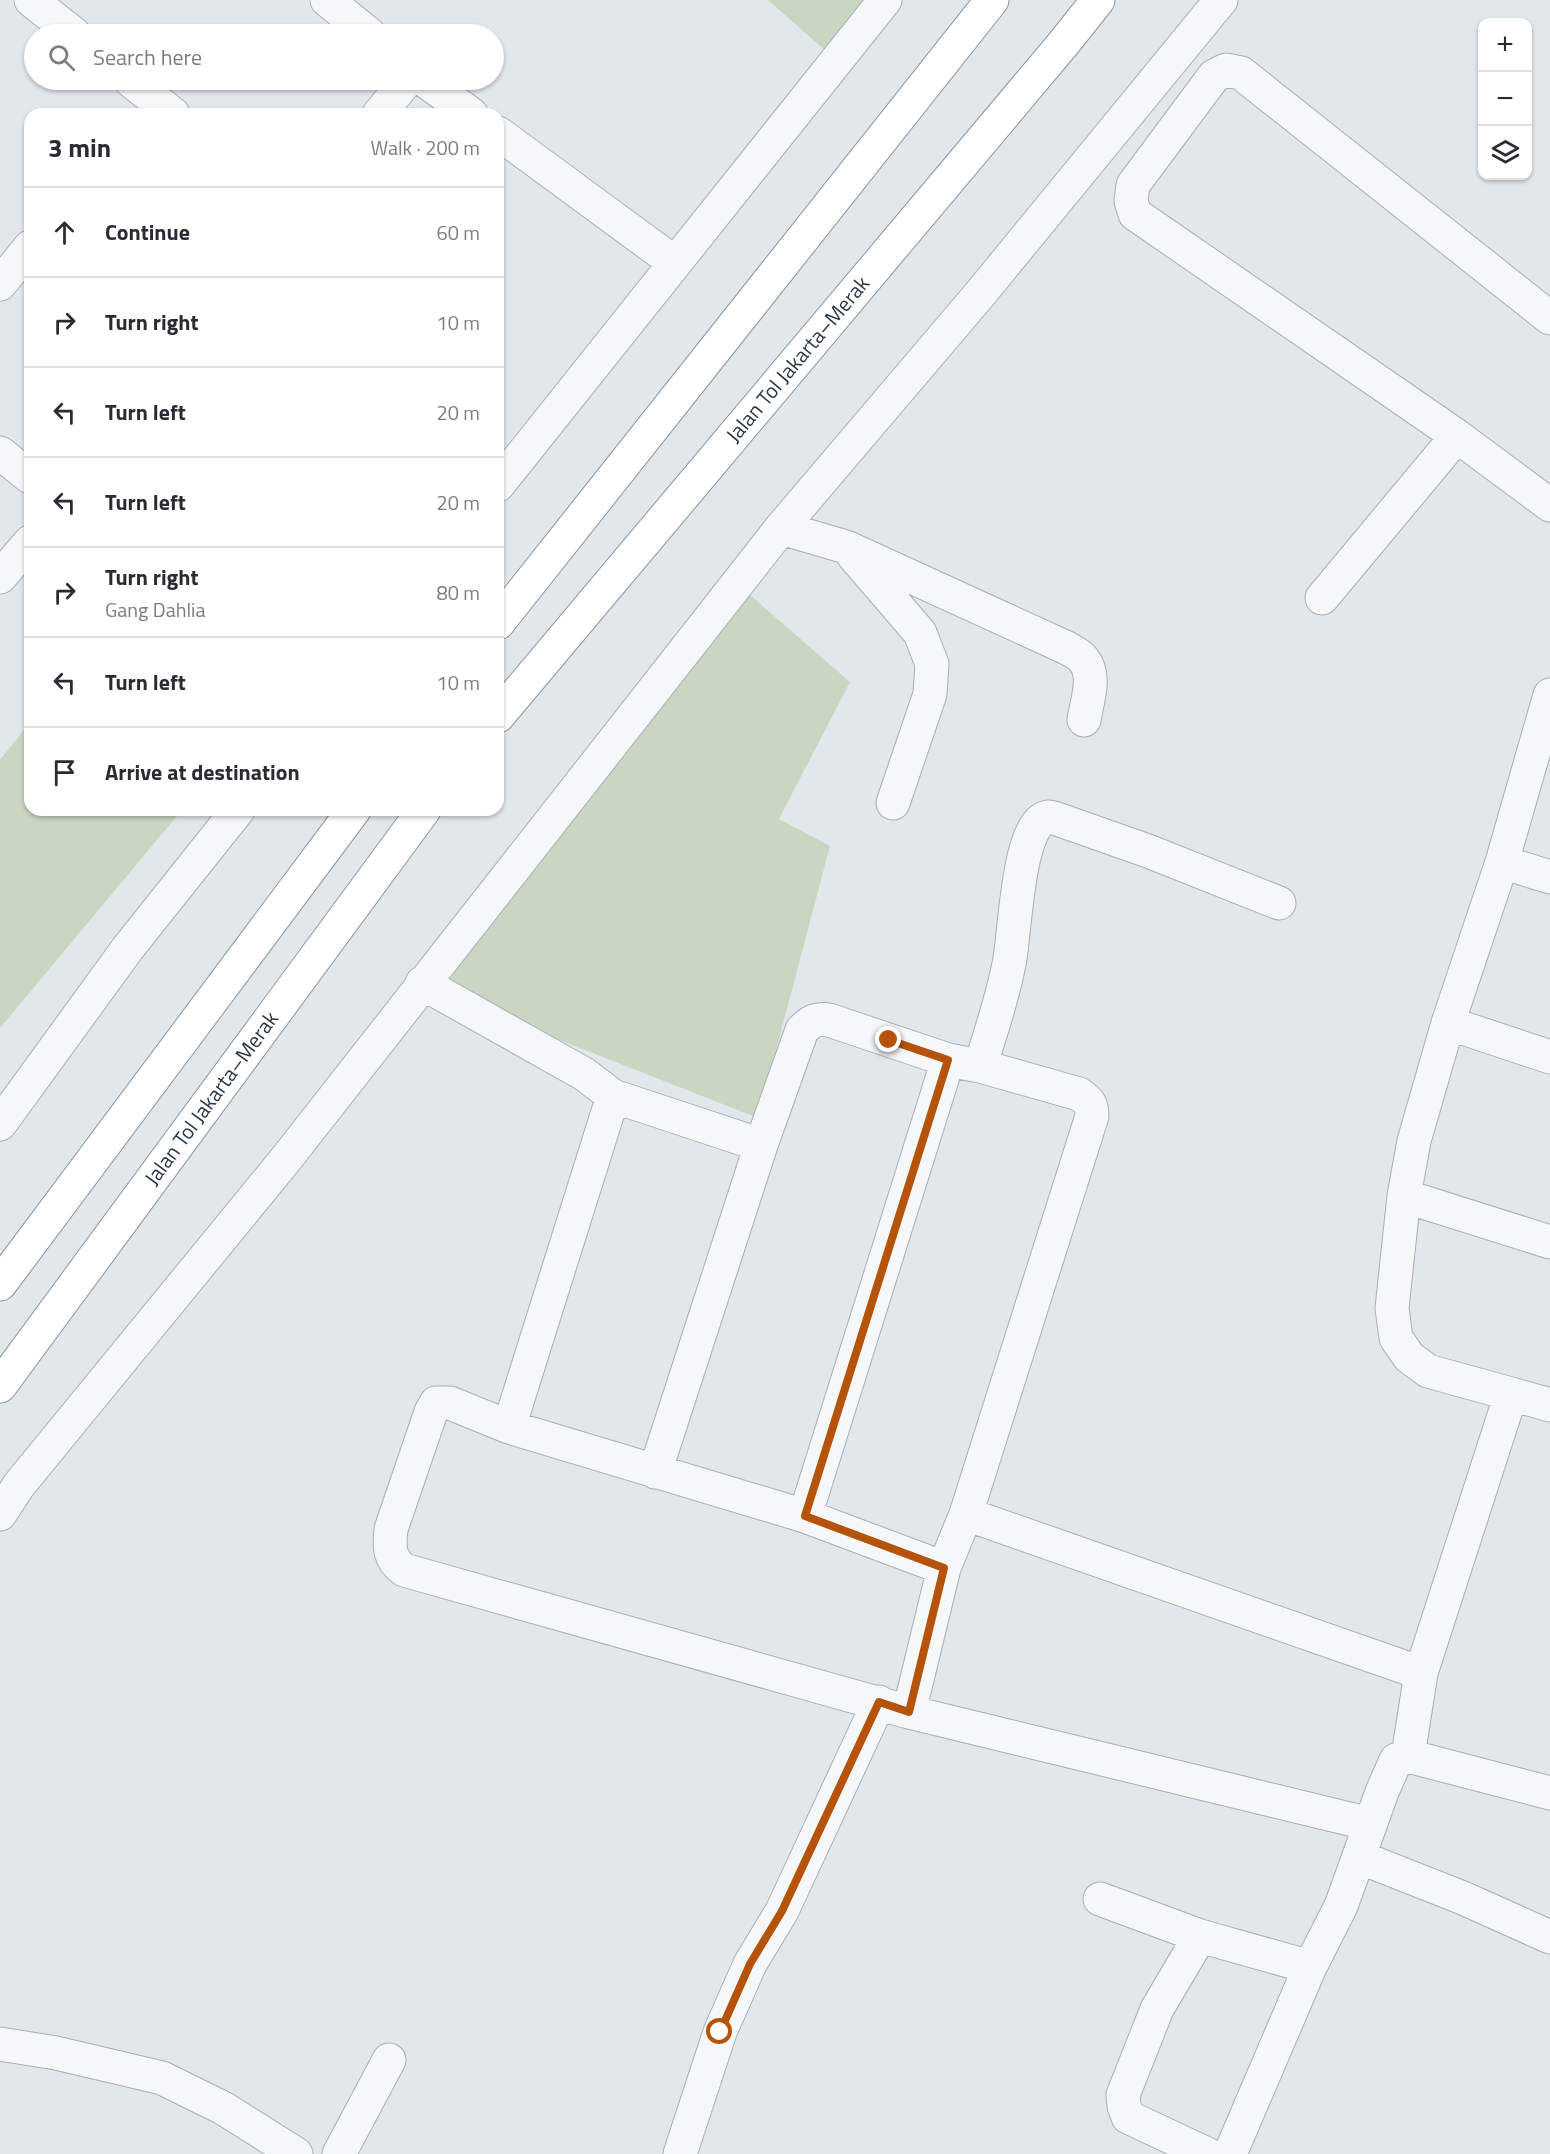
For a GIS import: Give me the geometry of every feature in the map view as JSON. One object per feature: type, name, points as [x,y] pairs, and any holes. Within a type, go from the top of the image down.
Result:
[{"type":"highway","points":[[504,615],[992,0]]},
{"type":"highway","name":"Jalan Tol Jakarta–Merak","points":[[504,709],[1098,0]]},
{"type":"highway","points":[[0,1284],[350,816]]},
{"type":"highway","name":"Jalan Tol Jakarta–Merak","points":[[0,1386],[420,816]]},
{"type":"street","points":[[31,0],[61,24]]},
{"type":"street","points":[[327,0],[357,24]]},
{"type":"street","points":[[504,477],[885,0]]},
{"type":"street","points":[[0,1514],[19,1485],[286,1159],[781,528],[980,294],[1221,0]]},
{"type":"street","points":[[1550,318],[1241,73],[1226,70],[1214,76],[1133,185],[1131,201],[1135,214],[1457,436],[1550,504]]},
{"type":"street","points":[[384,108],[399,90]]},
{"type":"street","points":[[438,90],[463,108]]},
{"type":"street","points":[[504,137],[675,263]]},
{"type":"street","points":[[0,284],[24,254]]},
{"type":"street","points":[[1322,598],[1457,436]]},
{"type":"street","points":[[0,453],[24,472]]},
{"type":"street","points":[[781,528],[846,546],[1067,648],[1082,658],[1089,670],[1091,682],[1084,720]]},
{"type":"street","points":[[846,546],[920,633],[932,664],[930,694],[893,802]]},
{"type":"street","points":[[0,578],[24,549]]},
{"type":"street","points":[[1550,695],[1502,862],[1448,1023],[1414,1141],[1404,1196],[1392,1308],[1396,1338],[1409,1357],[1428,1371],[1550,1405]]},
{"type":"street","points":[[0,1124],[128,948],[233,816]]},
{"type":"street","points":[[805,1516],[964,1063],[993,1029],[1014,939],[1015,900],[1019,874],[1033,831],[1042,820],[1048,817],[1067,822],[1148,851],[1279,903]]},
{"type":"street","points":[[1502,862],[1550,877]]},
{"type":"street","points":[[423,983],[584,1074],[613,1096],[761,1145]]},
{"type":"street","points":[[655,1472],[761,1145],[802,1030],[812,1021],[821,1018],[829,1020],[964,1063],[1079,1094],[1089,1101],[1092,1116],[966,1514],[894,1707],[782,1911],[750,1964],[720,2032],[680,2154]]},
{"type":"street","points":[[1448,1023],[1550,1057]]},
{"type":"street","points":[[509,1427],[613,1096]]},
{"type":"street","points":[[1404,1196],[1550,1242]]},
{"type":"street","points":[[1408,1756],[1421,1673],[1511,1394]]},
{"type":"street","points":[[944,1568],[805,1516],[509,1427],[450,1403],[436,1403],[431,1412],[391,1529],[389,1543],[395,1563],[404,1570],[894,1707],[1370,1824]]},
{"type":"street","points":[[966,1514],[1421,1673]]},
{"type":"street","points":[[1230,2154],[1310,1967],[1341,1906],[1396,1760],[1408,1756],[1550,1793]]},
{"type":"street","points":[[1359,1857],[1463,1898],[1550,1937]]},
{"type":"street","points":[[1100,1899],[1200,1936],[1310,1967]]},
{"type":"street","points":[[1200,1936],[1157,2009],[1123,2095],[1128,2117],[1207,2154]]},
{"type":"street","points":[[0,2044],[56,2053],[162,2078],[223,2108],[296,2154]]},
{"type":"street","points":[[339,2154],[389,2061]]},
{"type":"green space","points":[[768,0],[882,0],[836,60]]},
{"type":"green space","points":[[743,589],[850,682],[779,819],[830,846],[758,1118],[432,990]]},
{"type":"green space","points":[[24,730],[24,816],[177,816],[0,1028],[0,760]]},
{"type":"route","points":[[720,2032],[750,1964],[782,1911],[879,1702],[909,1712],[944,1568],[805,1516],[948,1060],[889,1040]]}]
